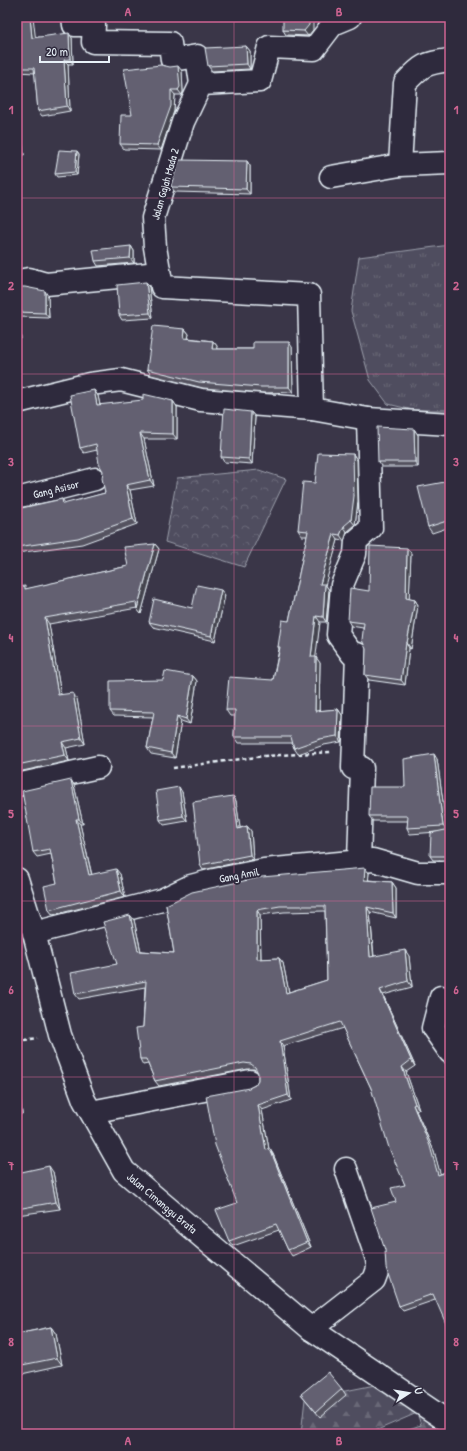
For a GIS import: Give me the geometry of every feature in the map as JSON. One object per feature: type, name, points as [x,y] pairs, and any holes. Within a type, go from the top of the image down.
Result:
[{"type":"street","points":[[73,17],[74,24],[94,25],[93,42],[170,43],[172,60],[198,56],[201,84],[260,81],[269,47],[314,49],[338,19]]},
{"type":"street","points":[[400,165],[405,83],[419,69],[430,62],[450,60]]},
{"type":"street","name":"Jalan Gajah Mada 2","points":[[201,84],[183,122],[153,218],[162,287],[309,294],[312,409]]},
{"type":"street","points":[[331,177],[400,165],[450,163]]},
{"type":"street","points":[[23,280],[46,284],[159,273]]},
{"type":"street","points":[[17,402],[90,384],[121,380],[201,400],[312,409],[368,419],[450,424]]},
{"type":"street","points":[[359,861],[362,768],[353,768],[357,654],[352,654],[338,635],[342,585],[355,554],[356,541],[371,528],[368,419]]},
{"type":"street","name":"Gang Asisor","points":[[17,499],[95,479]]},
{"type":"street","points":[[17,785],[98,767]]},
{"type":"street","name":"Gang Amil","points":[[34,933],[162,900],[191,886],[264,870],[373,860],[418,873],[450,873]]},
{"type":"street","name":"Jalan Cimanggu Brata","points":[[18,892],[34,933],[60,1035],[84,1100],[124,1171],[310,1329],[445,1413]]},
{"type":"street","points":[[450,999],[441,997],[432,1028],[450,1052]]},
{"type":"street","points":[[91,1112],[250,1081]]},
{"type":"street","points":[[310,1329],[374,1280],[378,1270],[377,1259],[346,1168]]},
{"type":"path","points":[[173,768],[264,756],[354,751]]},
{"type":"green space","points":[[450,245],[450,410],[413,410],[388,404],[370,380],[351,311],[359,257]]},
{"type":"green space","points":[[259,470],[286,479],[244,567],[165,542],[177,478]]},
{"type":"green space","points":[[380,1384],[450,1428],[450,1434],[393,1434],[421,1425],[417,1413],[368,1434],[301,1434],[305,1399]]},
{"type":"building","points":[[17,17],[30,17],[32,38],[69,33],[70,59],[64,60],[67,106],[38,111],[34,68],[17,68]]},
{"type":"building","points":[[283,17],[309,17],[309,25],[304,31],[283,30]]},
{"type":"building","points":[[246,46],[247,64],[208,66],[205,48]]},
{"type":"building","points":[[161,65],[170,67],[178,66],[180,87],[178,90],[171,90],[171,106],[157,145],[120,144],[121,115],[132,115],[124,69]]},
{"type":"building","points":[[17,126],[20,149],[17,150]]},
{"type":"building","points":[[59,150],[77,151],[75,172],[55,174]]},
{"type":"building","points":[[179,160],[247,161],[246,189],[171,187]]},
{"type":"building","points":[[131,246],[130,258],[95,261],[93,250]]},
{"type":"building","points":[[146,282],[150,313],[119,315],[117,285]]},
{"type":"building","points":[[17,287],[45,291],[45,313],[17,312]]},
{"type":"building","points":[[153,326],[185,329],[184,338],[213,341],[212,349],[253,349],[253,342],[289,342],[289,387],[261,387],[199,382],[147,369]]},
{"type":"building","points":[[94,390],[97,405],[143,400],[143,394],[173,401],[173,434],[140,433],[150,480],[126,485],[133,519],[78,538],[17,547],[17,509],[62,499],[63,504],[105,493],[102,478],[103,471],[99,464],[96,444],[80,448],[70,395]]},
{"type":"building","points":[[224,409],[251,412],[249,459],[221,457]]},
{"type":"building","points":[[377,427],[414,429],[415,462],[378,462]]},
{"type":"building","points":[[318,453],[353,454],[354,496],[351,520],[344,526],[340,535],[334,534],[320,584],[325,584],[323,617],[316,616],[311,657],[316,657],[315,711],[338,709],[337,736],[320,739],[294,748],[291,737],[234,737],[235,710],[226,710],[229,677],[273,680],[280,647],[278,647],[282,620],[289,621],[308,531],[298,530],[303,482],[315,483]]},
{"type":"building","points":[[450,481],[450,520],[428,527],[418,487]]},
{"type":"building","points":[[155,544],[137,609],[136,602],[45,618],[58,695],[73,693],[81,738],[62,742],[65,755],[17,765],[17,587],[25,586],[25,589],[128,566],[124,547]]},
{"type":"building","points":[[370,546],[407,548],[406,598],[415,600],[406,643],[401,680],[365,675],[366,649],[362,640],[364,623],[348,621],[350,588],[369,591]]},
{"type":"building","points":[[197,585],[221,590],[211,636],[149,622],[154,599],[192,608]]},
{"type":"building","points":[[165,671],[193,676],[186,719],[177,716],[171,753],[147,748],[154,712],[110,711],[110,681],[163,680]]},
{"type":"building","points":[[434,754],[443,826],[407,828],[408,816],[369,816],[370,787],[405,787],[404,759]]},
{"type":"building","points":[[71,780],[79,819],[76,819],[89,875],[116,869],[121,891],[49,910],[44,886],[57,883],[50,849],[33,852],[22,791]]},
{"type":"building","points":[[179,787],[183,816],[160,820],[156,791]]},
{"type":"building","points":[[233,796],[238,829],[247,826],[250,855],[200,865],[193,802]]},
{"type":"building","points":[[450,829],[450,857],[430,856],[431,833]]},
{"type":"building","points":[[365,868],[364,880],[392,882],[393,913],[367,907],[370,957],[405,950],[408,981],[380,990],[411,1060],[402,1067],[415,1104],[413,1105],[430,1146],[438,1175],[446,1172],[450,1189],[450,1333],[433,1294],[399,1306],[386,1268],[385,1250],[371,1208],[396,1202],[391,1188],[405,1185],[389,1148],[371,1088],[340,1022],[280,1041],[288,1095],[258,1105],[266,1150],[270,1149],[307,1242],[288,1250],[276,1224],[229,1241],[216,1210],[237,1203],[215,1145],[206,1096],[249,1088],[255,1085],[258,1080],[258,1073],[255,1067],[251,1064],[244,1063],[155,1081],[146,1059],[140,1059],[136,1028],[143,1027],[146,981],[75,994],[71,973],[117,964],[103,922],[130,915],[138,951],[174,953],[166,905],[192,892],[262,877]],"holes":[[[280,906],[325,906],[327,980],[286,993],[279,958],[257,959],[257,910]]]},
{"type":"building","points":[[49,1166],[56,1202],[17,1209],[17,1173]]},
{"type":"building","points":[[51,1327],[57,1358],[17,1366],[17,1334]]},
{"type":"building","points":[[328,1372],[342,1389],[316,1412],[301,1394]]}]
